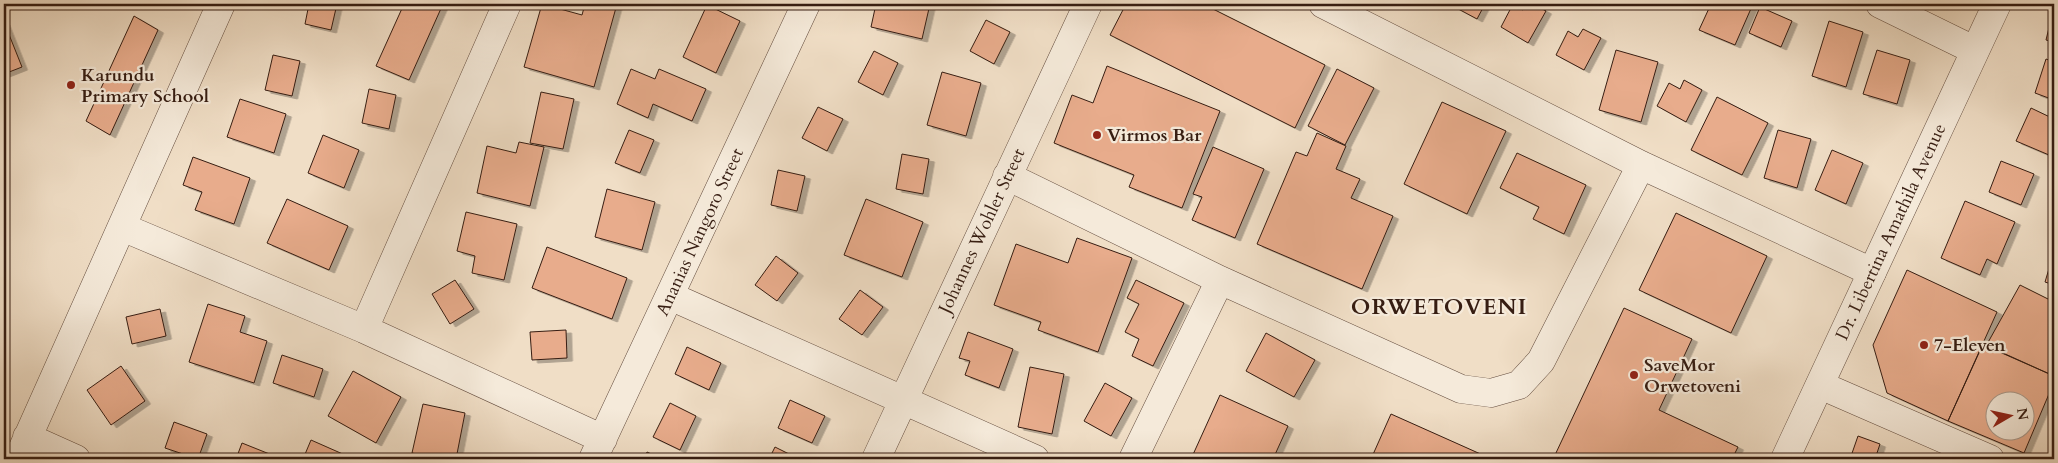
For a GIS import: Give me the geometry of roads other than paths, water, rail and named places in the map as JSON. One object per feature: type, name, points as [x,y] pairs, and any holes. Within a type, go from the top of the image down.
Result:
[{"type":"street","points":[[76,459],[23,448],[221,4]]},
{"type":"street","points":[[364,329],[507,4]]},
{"type":"street","name":"Ananias Nangoro Street","points":[[598,449],[806,4]]},
{"type":"street","name":"Johannes Wohler Street","points":[[876,459],[1088,4]]},
{"type":"street","points":[[1323,4],[1641,166],[1872,272]]},
{"type":"street","points":[[1880,4],[1974,50]]},
{"type":"street","name":"Dr. Libertina Amathila Avenue","points":[[1785,459],[1997,4]]},
{"type":"street","points":[[1007,176],[1220,280],[1461,389],[1491,393],[1519,385],[1541,361],[1641,166]]},
{"type":"street","points":[[122,227],[364,329],[598,449]]},
{"type":"street","points":[[1133,459],[1220,280]]},
{"type":"street","points":[[670,296],[1035,459]]},
{"type":"street","points":[[1820,385],[1990,459]]},
{"type":"place","name":"Karundu Primary School","points":[[71,85]]},
{"type":"place","name":"Virmos Bar","points":[[1097,135]]},
{"type":"place","name":"7-Eleven","points":[[1924,345]]},
{"type":"place","name":"SaveMor Orwetoveni","points":[[1634,375]]},
{"type":"district","name":"ORWETOVENI","points":[[1439,307]]}]
